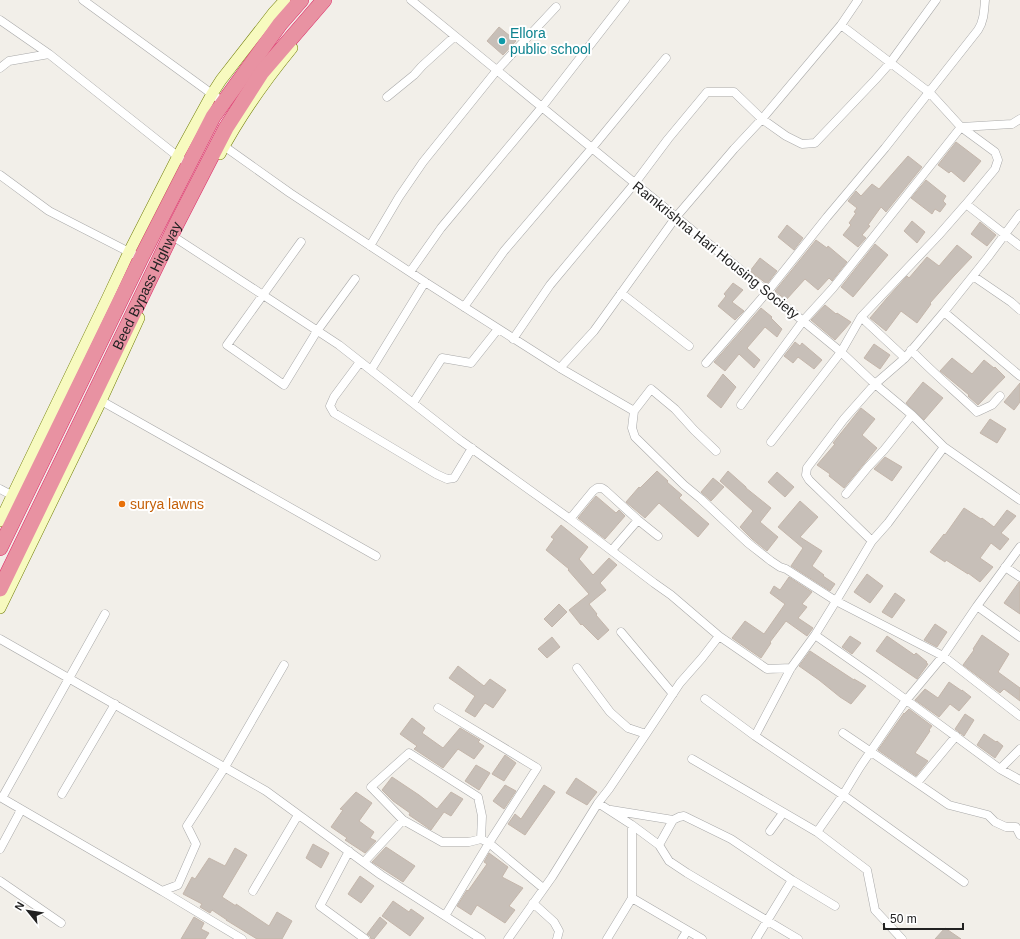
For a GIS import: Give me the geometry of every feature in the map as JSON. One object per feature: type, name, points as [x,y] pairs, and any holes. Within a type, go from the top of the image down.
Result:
[{"type":"highway","name":"Beed Bypass Highway","points":[[0,548],[17,498],[135,255],[183,160],[213,117],[218,98],[301,0]]},
{"type":"highway","name":"Beed Bypass Highway","points":[[0,589],[97,398],[174,237],[222,144],[226,128],[262,72],[324,0]]},
{"type":"street","points":[[83,0],[218,98],[221,80],[249,43],[285,0]]},
{"type":"street","points":[[333,0],[264,83],[222,144],[290,193],[425,282],[513,339],[634,411]]},
{"type":"street","name":"Ramkrishna Hari Housing Society","points":[[411,0],[841,352],[875,384],[912,415],[944,447],[1020,500]]},
{"type":"street","points":[[410,272],[441,228],[542,107],[625,0]]},
{"type":"street","points":[[560,368],[594,331],[676,217],[762,119],[841,25],[858,0]]},
{"type":"street","points":[[513,339],[550,285],[635,183],[668,139],[707,92],[734,92],[762,119],[786,136],[802,144],[815,143],[890,63],[936,0]]},
{"type":"street","points":[[706,363],[768,292],[930,93],[982,24],[985,0]]},
{"type":"street","points":[[370,246],[423,162],[497,70],[556,7]]},
{"type":"street","points":[[0,20],[49,54],[183,160]]},
{"type":"street","points":[[771,442],[841,352],[861,317],[938,236],[966,204],[995,169],[998,160],[995,152],[961,127],[930,93],[841,25]]},
{"type":"street","points":[[387,97],[455,36]]},
{"type":"street","points":[[0,68],[9,61],[49,54]]},
{"type":"street","points":[[464,307],[504,251],[666,58]]},
{"type":"street","points":[[741,405],[803,321],[833,288],[961,127],[1012,124],[1020,119]]},
{"type":"street","points":[[0,175],[48,211],[135,255]]},
{"type":"street","points":[[966,204],[1020,246]]},
{"type":"street","points":[[872,541],[809,480],[806,475],[807,468],[844,419],[875,384],[905,358],[944,312],[1020,214]]},
{"type":"street","points":[[174,237],[339,345],[472,448],[671,595],[719,636],[767,669],[792,668]]},
{"type":"street","points":[[301,242],[264,295],[226,345],[284,385],[317,330],[356,279]]},
{"type":"street","points":[[973,276],[1012,302],[1020,310]]},
{"type":"street","points":[[371,370],[425,282]]},
{"type":"street","points":[[621,293],[689,346]]},
{"type":"street","points":[[944,312],[1020,376]]},
{"type":"street","points":[[861,317],[905,358]]},
{"type":"street","points":[[413,403],[442,358],[471,363],[498,329]]},
{"type":"street","points":[[911,350],[929,369],[977,412],[992,405],[1000,396]]},
{"type":"street","points":[[360,362],[334,397],[330,406],[334,413],[436,474],[447,479],[454,478],[472,448]]},
{"type":"street","points":[[716,451],[674,409],[651,389],[634,411],[632,428],[635,437],[684,485],[748,543],[780,567],[786,569],[836,601],[943,656],[1020,716]]},
{"type":"street","points":[[0,608],[97,398],[376,556]]},
{"type":"street","points":[[846,494],[912,415]]},
{"type":"street","points":[[755,736],[792,668],[815,635],[872,541],[888,523],[944,447]]},
{"type":"street","points":[[570,519],[593,491],[597,488],[602,488],[658,536]]},
{"type":"street","points":[[0,489],[17,498],[0,521]]},
{"type":"street","points":[[612,550],[638,520]]},
{"type":"street","points":[[816,832],[906,700],[943,656],[1020,547]]},
{"type":"street","points":[[1005,567],[1020,577]]},
{"type":"street","points":[[977,606],[1020,637]]},
{"type":"street","points":[[105,614],[1,798],[242,939]]},
{"type":"street","points":[[621,632],[673,694]]},
{"type":"street","points":[[815,635],[876,677],[1000,770],[1020,780]]},
{"type":"street","points":[[508,939],[680,683],[719,636]]},
{"type":"street","points":[[0,639],[266,791],[364,862],[481,939]]},
{"type":"street","points":[[162,891],[178,884],[196,844],[187,826],[225,768],[284,665]]},
{"type":"street","points":[[577,668],[610,712],[628,728],[646,734]]},
{"type":"street","points":[[705,699],[755,736],[843,794],[964,882]]},
{"type":"street","points":[[62,794],[115,704]]},
{"type":"street","points":[[438,708],[537,768],[485,841],[445,916]]},
{"type":"street","points":[[843,733],[949,805],[988,815],[995,822],[1006,828],[1016,827],[1020,835]]},
{"type":"street","points":[[918,783],[956,736]]},
{"type":"street","points":[[1000,770],[1020,749]]},
{"type":"street","points":[[485,841],[478,797],[409,753],[370,787],[403,820],[442,842],[485,841],[543,888]]},
{"type":"street","points":[[692,759],[816,832],[867,870],[875,910],[902,939]]},
{"type":"street","points":[[598,803],[659,845],[669,861],[798,939]]},
{"type":"street","points":[[0,850],[21,810]]},
{"type":"street","points":[[608,810],[673,820]]},
{"type":"street","points":[[770,832],[783,812]]},
{"type":"street","points":[[253,891],[298,814]]},
{"type":"street","points":[[659,845],[673,820],[684,816],[731,839],[792,880],[835,906]]},
{"type":"street","points":[[364,862],[403,820]]},
{"type":"street","points":[[607,939],[632,898],[632,825]]},
{"type":"street","points":[[349,851],[320,906],[365,939]]},
{"type":"street","points":[[756,939],[768,922],[792,880]]},
{"type":"street","points":[[0,881],[61,923]]},
{"type":"street","points":[[632,898],[702,939]]},
{"type":"street","points":[[533,903],[554,922],[559,931],[557,939]]},
{"type":"street","points":[[682,939],[687,931]]},
{"type":"building","name":"Ellora public school","points":[[499,27],[516,41],[503,55],[487,41]]},
{"type":"building","points":[[956,142],[981,161],[964,182],[951,171],[949,173],[938,165]]},
{"type":"building","points":[[908,156],[922,167],[886,212],[881,207],[868,225],[870,226],[862,235],[866,238],[858,247],[843,235],[851,225],[849,223],[856,213],[854,212],[857,208],[848,201],[856,191],[861,196],[872,184],[879,189]]},
{"type":"building","points":[[926,180],[946,196],[943,201],[946,204],[940,212],[935,209],[932,214],[911,198]]},
{"type":"building","points":[[912,221],[925,232],[917,243],[904,231]]},
{"type":"building","points":[[980,222],[996,235],[987,246],[971,234]]},
{"type":"building","points":[[787,225],[803,238],[794,250],[778,237]]},
{"type":"building","points":[[816,240],[827,248],[828,246],[847,262],[832,281],[829,278],[818,290],[805,279],[786,300],[775,291]]},
{"type":"building","points":[[875,244],[888,255],[853,297],[841,287]]},
{"type":"building","points":[[957,245],[972,257],[930,303],[931,304],[917,323],[901,311],[886,331],[870,318],[907,276],[909,278],[927,257],[939,266]]},
{"type":"building","points":[[760,258],[777,271],[767,284],[750,271]]},
{"type":"building","points":[[733,283],[743,290],[732,302],[744,311],[735,320],[718,306],[726,296],[724,294]]},
{"type":"building","points":[[825,305],[836,314],[837,313],[851,322],[835,340],[811,320]]},
{"type":"building","points":[[761,308],[772,317],[771,318],[782,329],[777,337],[765,327],[747,348],[760,360],[754,368],[739,354],[725,371],[714,362]]},
{"type":"building","points":[[795,342],[800,346],[802,343],[822,360],[814,369],[798,357],[793,363],[784,356]]},
{"type":"building","points":[[874,344],[890,355],[880,369],[864,358]]},
{"type":"building","points":[[952,358],[972,374],[984,360],[994,368],[995,367],[1005,377],[978,405],[968,396],[969,395],[940,371]]},
{"type":"building","points":[[723,374],[736,387],[721,408],[707,396]]},
{"type":"building","points":[[923,382],[943,398],[924,420],[906,403]]},
{"type":"building","points":[[1020,383],[1020,402],[1014,410],[1004,402]]},
{"type":"building","points":[[861,408],[875,419],[862,435],[877,448],[844,488],[829,476],[830,474],[817,465],[835,444],[833,443]]},
{"type":"building","points":[[990,419],[1006,429],[997,443],[980,433]]},
{"type":"building","points":[[885,457],[902,467],[892,481],[874,469]]},
{"type":"building","points":[[657,471],[682,495],[679,498],[709,524],[698,537],[659,503],[645,518],[626,502],[639,487],[640,488]]},
{"type":"building","points":[[728,471],[771,508],[760,522],[778,537],[767,551],[740,527],[753,511],[720,481]]},
{"type":"building","points":[[777,472],[794,487],[785,497],[768,482]]},
{"type":"building","points":[[713,478],[724,487],[711,501],[701,492]]},
{"type":"building","points":[[596,496],[616,513],[619,510],[625,516],[605,539],[578,518]]},
{"type":"building","points":[[800,501],[818,517],[800,537],[822,551],[812,566],[835,584],[830,591],[791,566],[803,548],[778,527]]},
{"type":"building","points":[[964,508],[994,527],[1007,510],[1016,516],[1001,533],[1009,539],[1000,550],[991,543],[980,558],[993,567],[980,582],[968,573],[946,560],[945,562],[930,552],[944,534],[945,535]]},
{"type":"building","points":[[561,525],[588,547],[579,559],[593,575],[609,558],[617,565],[600,583],[606,590],[589,604],[609,630],[598,640],[582,624],[581,625],[569,610],[589,594],[568,570],[569,569],[546,550],[554,539],[551,537]]},
{"type":"building","points":[[867,574],[883,586],[870,603],[854,592]]},
{"type":"building","points":[[789,577],[812,592],[802,604],[807,607],[798,618],[813,628],[807,636],[786,621],[770,642],[771,643],[761,658],[732,638],[745,621],[764,634],[785,604],[770,593],[774,586],[780,590]]},
{"type":"building","points":[[1020,582],[1020,614],[1004,603]]},
{"type":"building","points":[[895,593],[905,600],[892,618],[882,612]]},
{"type":"building","points":[[559,604],[567,612],[552,627],[544,619]]},
{"type":"building","points":[[935,624],[947,632],[937,647],[924,640]]},
{"type":"building","points":[[982,635],[1009,654],[998,672],[1020,688],[1020,701],[1004,689],[1000,693],[963,665],[974,650],[973,649]]},
{"type":"building","points":[[850,636],[861,643],[852,654],[842,647]]},
{"type":"building","points":[[887,636],[914,655],[916,653],[927,662],[926,663],[928,664],[917,679],[876,651]]},
{"type":"building","points":[[552,637],[560,647],[547,658],[538,649]]},
{"type":"building","points":[[810,651],[854,680],[866,686],[851,704],[799,666]]},
{"type":"building","points":[[458,666],[484,686],[490,679],[506,690],[493,708],[485,703],[475,717],[465,711],[475,696],[449,678]]},
{"type":"building","points":[[949,682],[971,697],[959,711],[950,704],[939,717],[915,700],[925,689],[938,698]]},
{"type":"building","points":[[909,709],[932,726],[915,753],[928,761],[916,776],[878,750],[904,713]]},
{"type":"building","points":[[965,714],[974,720],[964,736],[955,729]]},
{"type":"building","points":[[412,718],[425,728],[422,733],[443,748],[460,728],[480,740],[478,742],[484,746],[474,759],[458,749],[443,768],[414,749],[417,746],[400,734]]},
{"type":"building","points":[[984,734],[1003,746],[995,758],[977,745]]},
{"type":"building","points":[[505,755],[516,763],[504,781],[492,774]]},
{"type":"building","points":[[476,765],[490,773],[479,790],[465,781]]},
{"type":"building","points":[[392,777],[437,809],[451,792],[463,799],[451,816],[444,812],[431,830],[409,815],[410,813],[393,801],[382,790]]},
{"type":"building","points":[[576,778],[597,792],[587,805],[566,793]]},
{"type":"building","points":[[505,785],[516,791],[504,809],[493,801]]},
{"type":"building","points":[[544,785],[555,792],[525,835],[508,824],[515,814],[521,819]]},
{"type":"building","points":[[356,792],[372,803],[359,821],[374,832],[370,838],[376,841],[365,853],[345,840],[347,838],[331,827],[343,810],[340,809]]},
{"type":"building","points":[[313,844],[329,853],[321,868],[306,858]]},
{"type":"building","points":[[386,847],[415,866],[403,882],[372,862]]},
{"type":"building","points":[[235,848],[247,855],[222,897],[236,906],[236,904],[269,926],[277,912],[292,921],[282,939],[257,939],[212,910],[210,913],[200,907],[202,904],[183,894],[192,877],[195,879],[209,858],[225,866]]},
{"type":"building","points":[[489,853],[508,867],[502,877],[523,888],[509,906],[515,910],[505,923],[477,905],[471,915],[457,906],[487,864],[484,862]]},
{"type":"building","points":[[360,876],[374,886],[361,903],[348,894]]},
{"type":"building","points":[[393,901],[409,912],[411,909],[424,918],[410,936],[382,916]]},
{"type":"building","points":[[194,917],[204,923],[201,929],[209,933],[205,939],[181,939]]},
{"type":"building","points":[[380,917],[387,923],[374,939],[371,939],[367,934]]},
{"type":"building","points":[[945,928],[961,939],[935,939]]},
{"type":"place","name":"Ellora public school","points":[[502,41]]},
{"type":"place","name":"surya lawns","points":[[122,504]]}]
